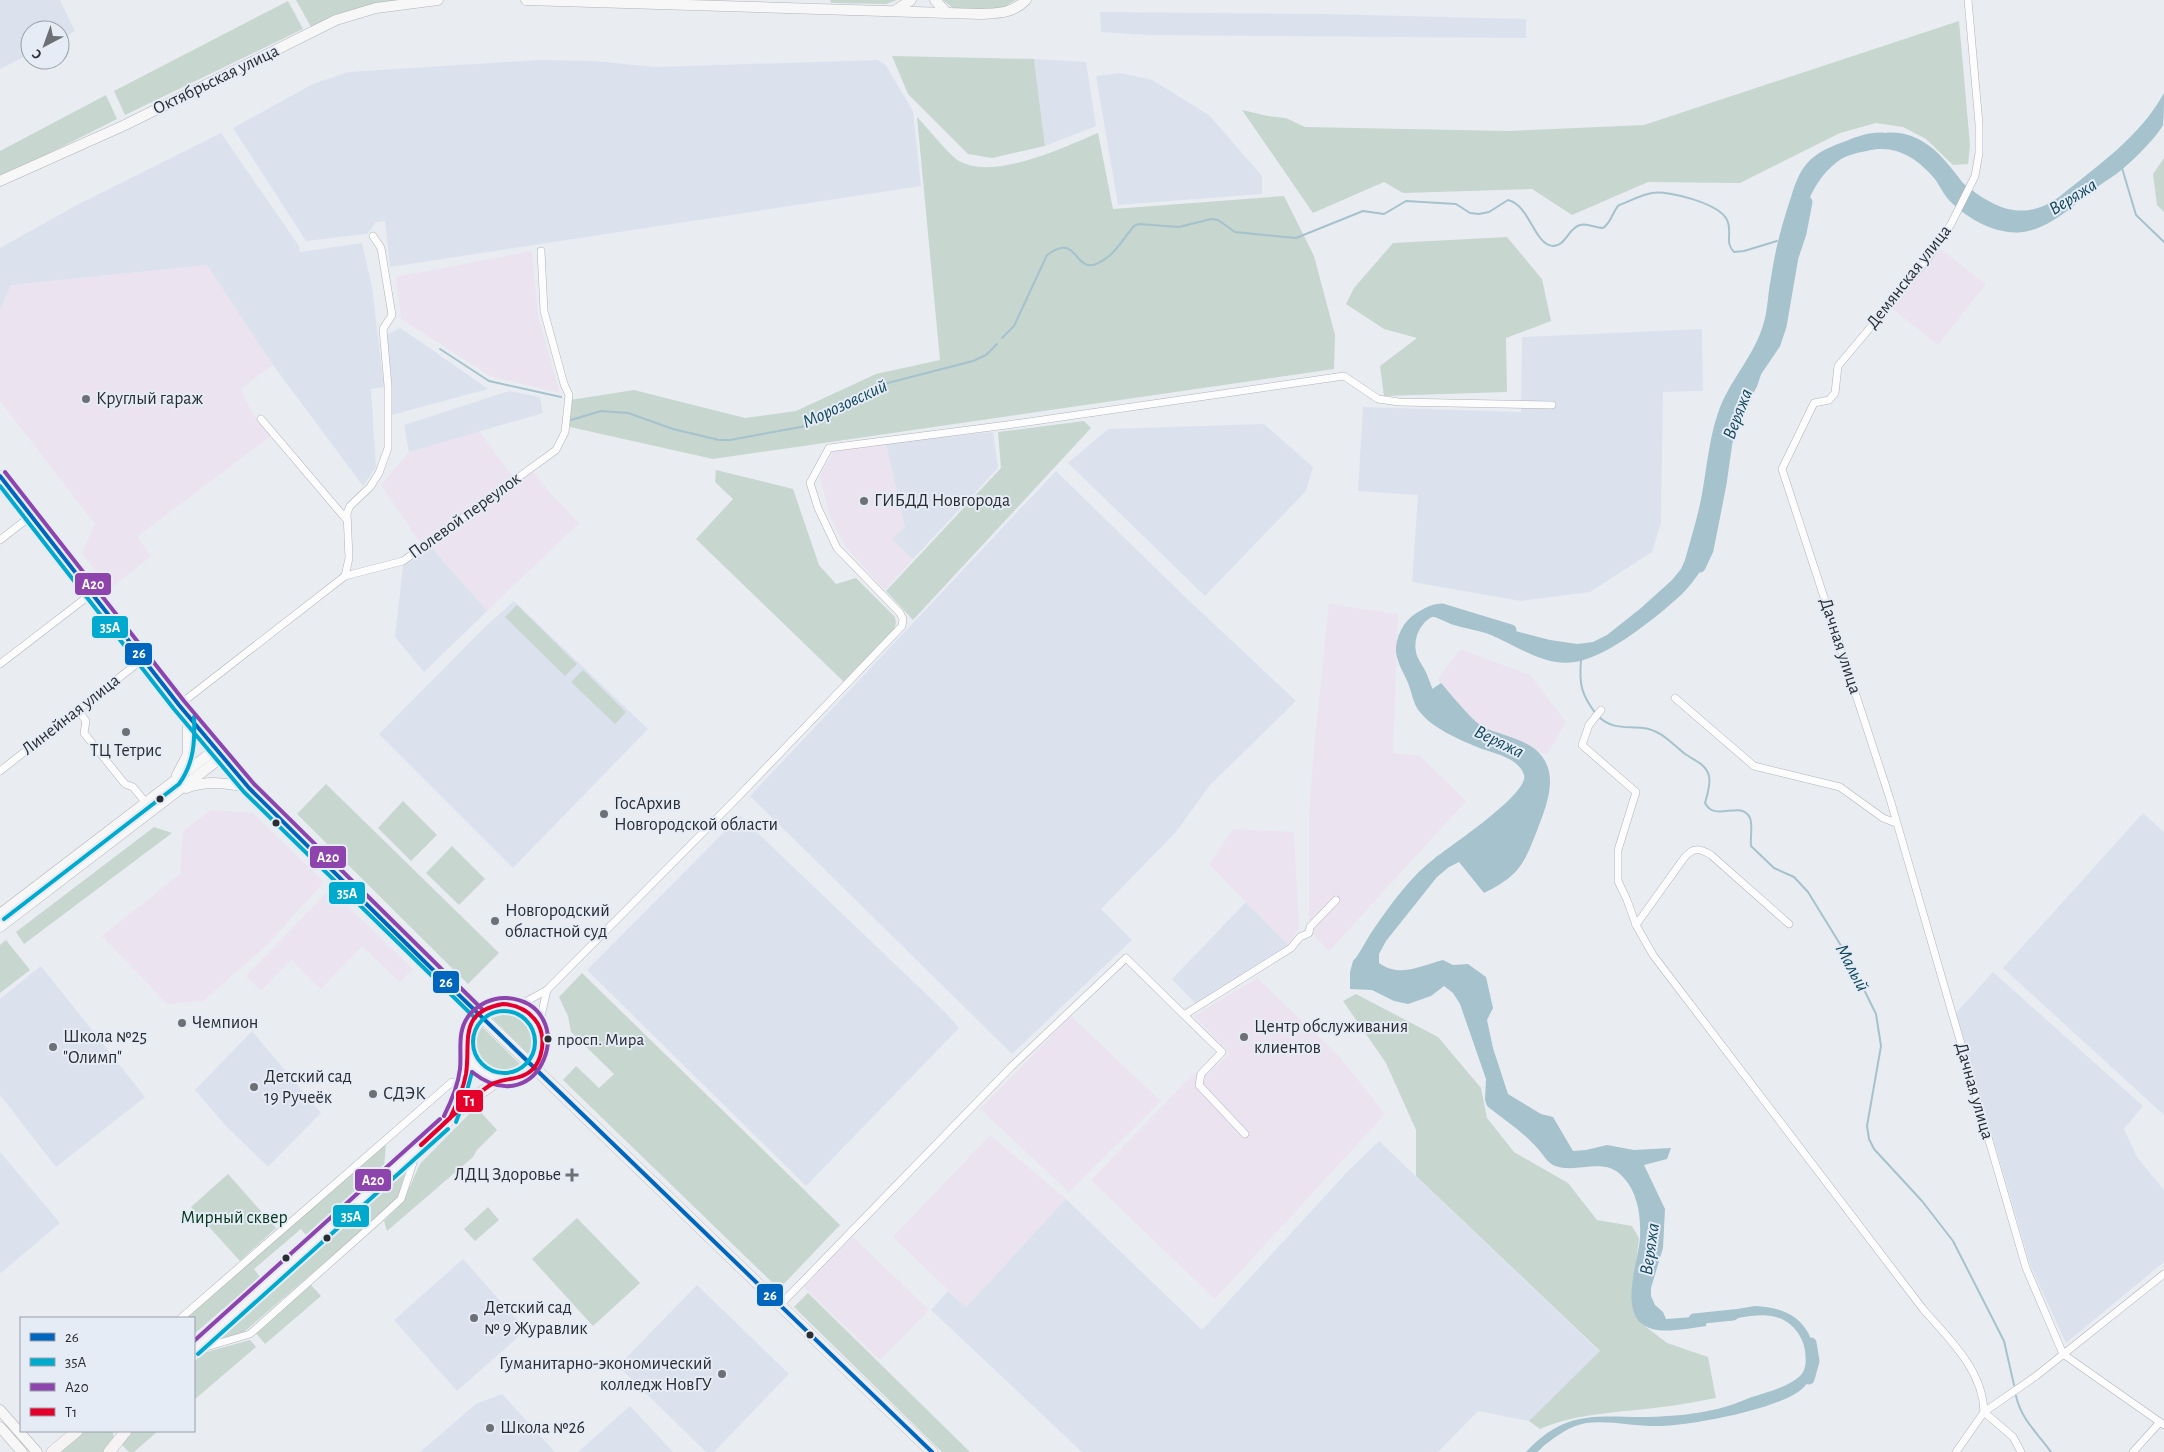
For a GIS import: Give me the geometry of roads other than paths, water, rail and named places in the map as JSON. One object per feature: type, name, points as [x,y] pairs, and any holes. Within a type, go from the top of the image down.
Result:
[{"type":"main road","name":"Октябрьская улица","points":[[0,181],[125,125],[336,20],[376,8],[438,0]]},
{"type":"main road","points":[[526,0],[829,4],[896,10],[1004,13],[1018,7],[1026,0]]},
{"type":"main road","points":[[896,10],[911,0]]},
{"type":"main road","points":[[935,0],[946,12]]},
{"type":"main road","points":[[0,476],[188,717],[249,788],[479,1014],[932,1452]]},
{"type":"main road","points":[[172,789],[186,760],[190,742],[188,717]]},
{"type":"main road","points":[[0,914],[85,856],[219,753]]},
{"type":"main road","points":[[0,927],[146,803],[172,789],[204,783],[223,783],[249,788]]},
{"type":"main road","points":[[450,1119],[463,1086],[467,1035],[479,1014],[497,1005],[518,1006],[527,1011],[539,1026],[543,1047],[534,1067],[519,1078],[500,1080],[493,1079],[479,1071],[467,1050]]},
{"type":"main road","points":[[195,1349],[477,1095],[500,1080]]},
{"type":"main road","points":[[1,1413],[37,1452]]},
{"type":"main road","points":[[0,1427],[22,1452]]},
{"type":"main road","points":[[52,1452],[76,1432]]},
{"type":"main road","points":[[113,1448],[116,1432]]},
{"type":"main road","points":[[113,1448],[125,1432]]},
{"type":"street","name":"Демянская улица","points":[[1782,469],[1814,403],[1829,400],[1835,393],[1838,366],[1926,261],[1951,224],[1975,176],[1979,153],[1978,124],[1968,0]]},
{"type":"street","points":[[344,576],[349,558],[346,519],[350,506],[370,487],[379,473],[388,448],[388,386],[383,329],[392,315],[381,248],[373,236]]},
{"type":"street","name":"Полевой переулок","points":[[179,705],[344,576],[403,561],[556,450],[565,432],[569,395],[564,384],[544,311],[541,252]]},
{"type":"street","points":[[518,1006],[547,990],[738,797],[902,626],[903,619],[900,613],[837,548],[818,508],[810,483],[829,448],[1007,425],[1344,376],[1378,399],[1399,402],[1552,405]]},
{"type":"street","points":[[261,419],[346,519]]},
{"type":"street","name":"Дачная улица","points":[[1782,469],[1890,799],[2026,1268],[2063,1354]]},
{"type":"street","points":[[0,540],[31,516]]},
{"type":"street","points":[[0,664],[91,594]]},
{"type":"street","name":"Линейная улица","points":[[0,771],[143,659]]},
{"type":"street","points":[[1675,698],[1754,766],[1840,787],[1883,818],[1896,823]]},
{"type":"street","points":[[78,710],[86,721],[84,733],[125,784],[134,787],[146,803]]},
{"type":"street","points":[[1601,710],[1589,725],[1582,745],[1636,792],[1618,850],[1618,881],[1636,924],[1653,955],[1917,1301],[1964,1358],[1980,1385],[1984,1400],[1984,1412]]},
{"type":"street","points":[[1636,924],[1684,858],[1695,849],[1711,855],[1789,924]]},
{"type":"street","points":[[1184,1015],[1291,948],[1300,937],[1308,933],[1310,927],[1336,900]]},
{"type":"street","points":[[780,1305],[998,1080],[1126,958],[1222,1052],[1200,1074],[1199,1085],[1245,1134]]},
{"type":"street","points":[[539,1026],[547,990]]},
{"type":"street","points":[[182,1317],[452,1082],[463,1086]]},
{"type":"street","points":[[195,1350],[250,1334],[376,1222],[401,1199],[418,1149]]},
{"type":"street","points":[[1956,1452],[1984,1412],[2063,1354],[2164,1274]]},
{"type":"street","points":[[2063,1354],[2162,1424],[2133,1452]]},
{"type":"street","points":[[1984,1412],[2014,1437],[2021,1452]]},
{"type":"water","points":[[2164,93],[2163,125],[2139,154],[2123,169],[2060,216],[2028,231],[2007,232],[1974,220],[1948,199],[1936,180],[1920,164],[1904,154],[1886,149],[1877,149],[1851,155],[1837,162],[1821,179],[1809,200],[1800,225],[1785,306],[1772,353],[1749,382],[1726,428],[1717,505],[1706,559],[1702,568],[1685,591],[1632,635],[1588,659],[1575,662],[1564,663],[1542,659],[1491,635],[1454,625],[1431,616],[1424,616],[1417,620],[1407,636],[1405,646],[1407,655],[1425,694],[1441,683],[1478,724],[1531,746],[1543,758],[1548,767],[1550,787],[1545,808],[1533,840],[1524,860],[1513,874],[1496,887],[1484,893],[1459,862],[1449,867],[1437,877],[1386,941],[1379,954],[1379,963],[1394,970],[1402,970],[1418,968],[1443,960],[1453,965],[1468,964],[1486,977],[1493,1008],[1487,1020],[1493,1048],[1508,1094],[1541,1114],[1553,1117],[1573,1151],[1607,1145],[1634,1150],[1671,1148],[1667,1159],[1644,1165],[1665,1209],[1663,1248],[1651,1288],[1651,1296],[1655,1305],[1663,1312],[1666,1319],[1707,1316],[1706,1326],[1681,1330],[1657,1330],[1644,1325],[1636,1316],[1632,1304],[1633,1276],[1640,1237],[1638,1205],[1632,1190],[1623,1177],[1616,1171],[1599,1166],[1564,1168],[1555,1166],[1527,1138],[1487,1106],[1485,1100],[1486,1079],[1460,1004],[1453,993],[1444,986],[1431,996],[1408,1004],[1394,1001],[1372,990],[1350,989],[1350,972],[1353,961],[1401,891],[1426,865],[1471,832],[1515,794],[1522,783],[1524,775],[1517,764],[1511,760],[1454,737],[1424,717],[1415,705],[1397,658],[1396,647],[1401,630],[1416,613],[1426,608],[1550,640],[1577,644],[1593,642],[1607,635],[1672,580],[1681,569],[1685,560],[1702,494],[1708,453],[1718,413],[1755,346],[1764,322],[1777,247],[1793,191],[1803,169],[1818,154],[1826,149],[1861,136],[1871,133],[1886,133],[1908,141],[1990,202],[2011,210],[2034,209],[2059,197],[2117,150],[2143,123]]},
{"type":"water","points":[[1755,1306],[1778,1309],[1797,1319],[1807,1331],[1813,1345],[1814,1361],[1811,1376],[1803,1388],[1792,1396],[1757,1409],[1694,1423],[1643,1426],[1604,1422],[1586,1423],[1564,1431],[1537,1452],[1526,1452],[1543,1436],[1559,1426],[1575,1420],[1609,1416],[1684,1415],[1718,1409],[1777,1389],[1795,1380],[1800,1376],[1805,1367],[1806,1357],[1802,1341],[1793,1327],[1785,1321],[1767,1315],[1717,1321],[1719,1312]]},
{"type":"waterway","name":"Веряжа","points":[[1888,138],[1910,141],[1920,146],[1937,160],[1959,187]]},
{"type":"waterway","points":[[2122,168],[2136,215],[2164,242]]},
{"type":"waterway","name":"Морозовский","points":[[1002,338],[1014,326],[1047,255],[1058,249],[1067,248],[1082,262],[1088,265],[1097,264],[1113,253],[1134,226],[1139,224],[1179,227],[1211,219],[1218,220],[1235,232],[1296,238],[1363,211],[1384,214],[1406,201],[1456,204],[1470,213],[1479,214],[1489,212],[1508,200],[1522,209],[1541,239],[1553,246],[1561,243],[1580,225],[1603,228],[1619,205],[1644,195],[1660,193],[1693,199],[1722,214],[1729,224],[1729,241],[1734,252],[1744,251],[1777,241]]},
{"type":"waterway","name":"Веряжа","points":[[1700,567],[1708,550],[1727,442],[1736,413],[1752,384],[1756,372],[1775,344],[1781,326],[1793,257],[1801,233],[1807,202]]},
{"type":"waterway","name":"Морозовский","points":[[571,420],[601,411],[628,413],[673,429],[719,440],[730,440],[806,426],[836,413],[880,385],[973,361],[986,355],[997,344]]},
{"type":"waterway","name":"Морозовский","points":[[440,349],[489,381],[561,397]]},
{"type":"waterway","name":"Веряжа","points":[[1436,705],[1429,695],[1411,655],[1410,639],[1416,624],[1421,618],[1434,610],[1442,609],[1511,630]]},
{"type":"waterway","name":"Малый","points":[[1581,660],[1580,676],[1582,689],[1587,701],[1596,714]]},
{"type":"waterway","name":"Малый","points":[[1599,717],[1615,726],[1655,731],[1702,765],[1709,776],[1705,803],[1709,809],[1721,812],[1741,810],[1746,813],[1751,821],[1751,846],[1774,868],[1794,877],[1808,892],[1848,957],[1876,1014],[1881,1046],[1867,1126],[1869,1139],[1874,1149],[1922,1201],[1953,1241],[2004,1341],[2014,1385]]},
{"type":"waterway","name":"Веряжа","points":[[1694,1319],[1733,1315]]},
{"type":"waterway","name":"Веряжа","points":[[1809,1379],[1814,1361],[1811,1343]]},
{"type":"waterway","name":"Малый","points":[[2016,1396],[2026,1419],[2051,1452]]},
{"type":"place","name":"Круглый гараж","points":[[86,399]]},
{"type":"place","name":"ГИБДД Новгорода","points":[[864,501]]},
{"type":"place","name":"ТЦ Тетрис","points":[[126,732]]},
{"type":"place","name":"ГосАрхив Новгородской области","points":[[604,814]]},
{"type":"place","name":"Новгородский областной суд","points":[[495,921]]},
{"type":"place","name":"Чемпион","points":[[182,1023]]},
{"type":"place","name":"Центр обслуживания клиентов","points":[[1244,1037]]},
{"type":"place","name":"просп. Мира","points":[[548,1039]]},
{"type":"place","name":"Школа №25 \"Олимп\"","points":[[53,1047]]},
{"type":"place","name":"Детский сад 19 Ручеёк","points":[[254,1087]]},
{"type":"place","name":"СДЭК","points":[[373,1094]]},
{"type":"place","name":"ЛДЦ Здоровье","points":[[572,1175]]},
{"type":"place","name":"Детский сад № 9 Журавлик","points":[[474,1318]]},
{"type":"place","name":"Гуманитарно-экономический колледж НовГУ","points":[[722,1374]]},
{"type":"place","name":"Школа №26","points":[[490,1428]]},
{"type":"park label","name":"Мирный сквер","points":[[234,1218]]}]
